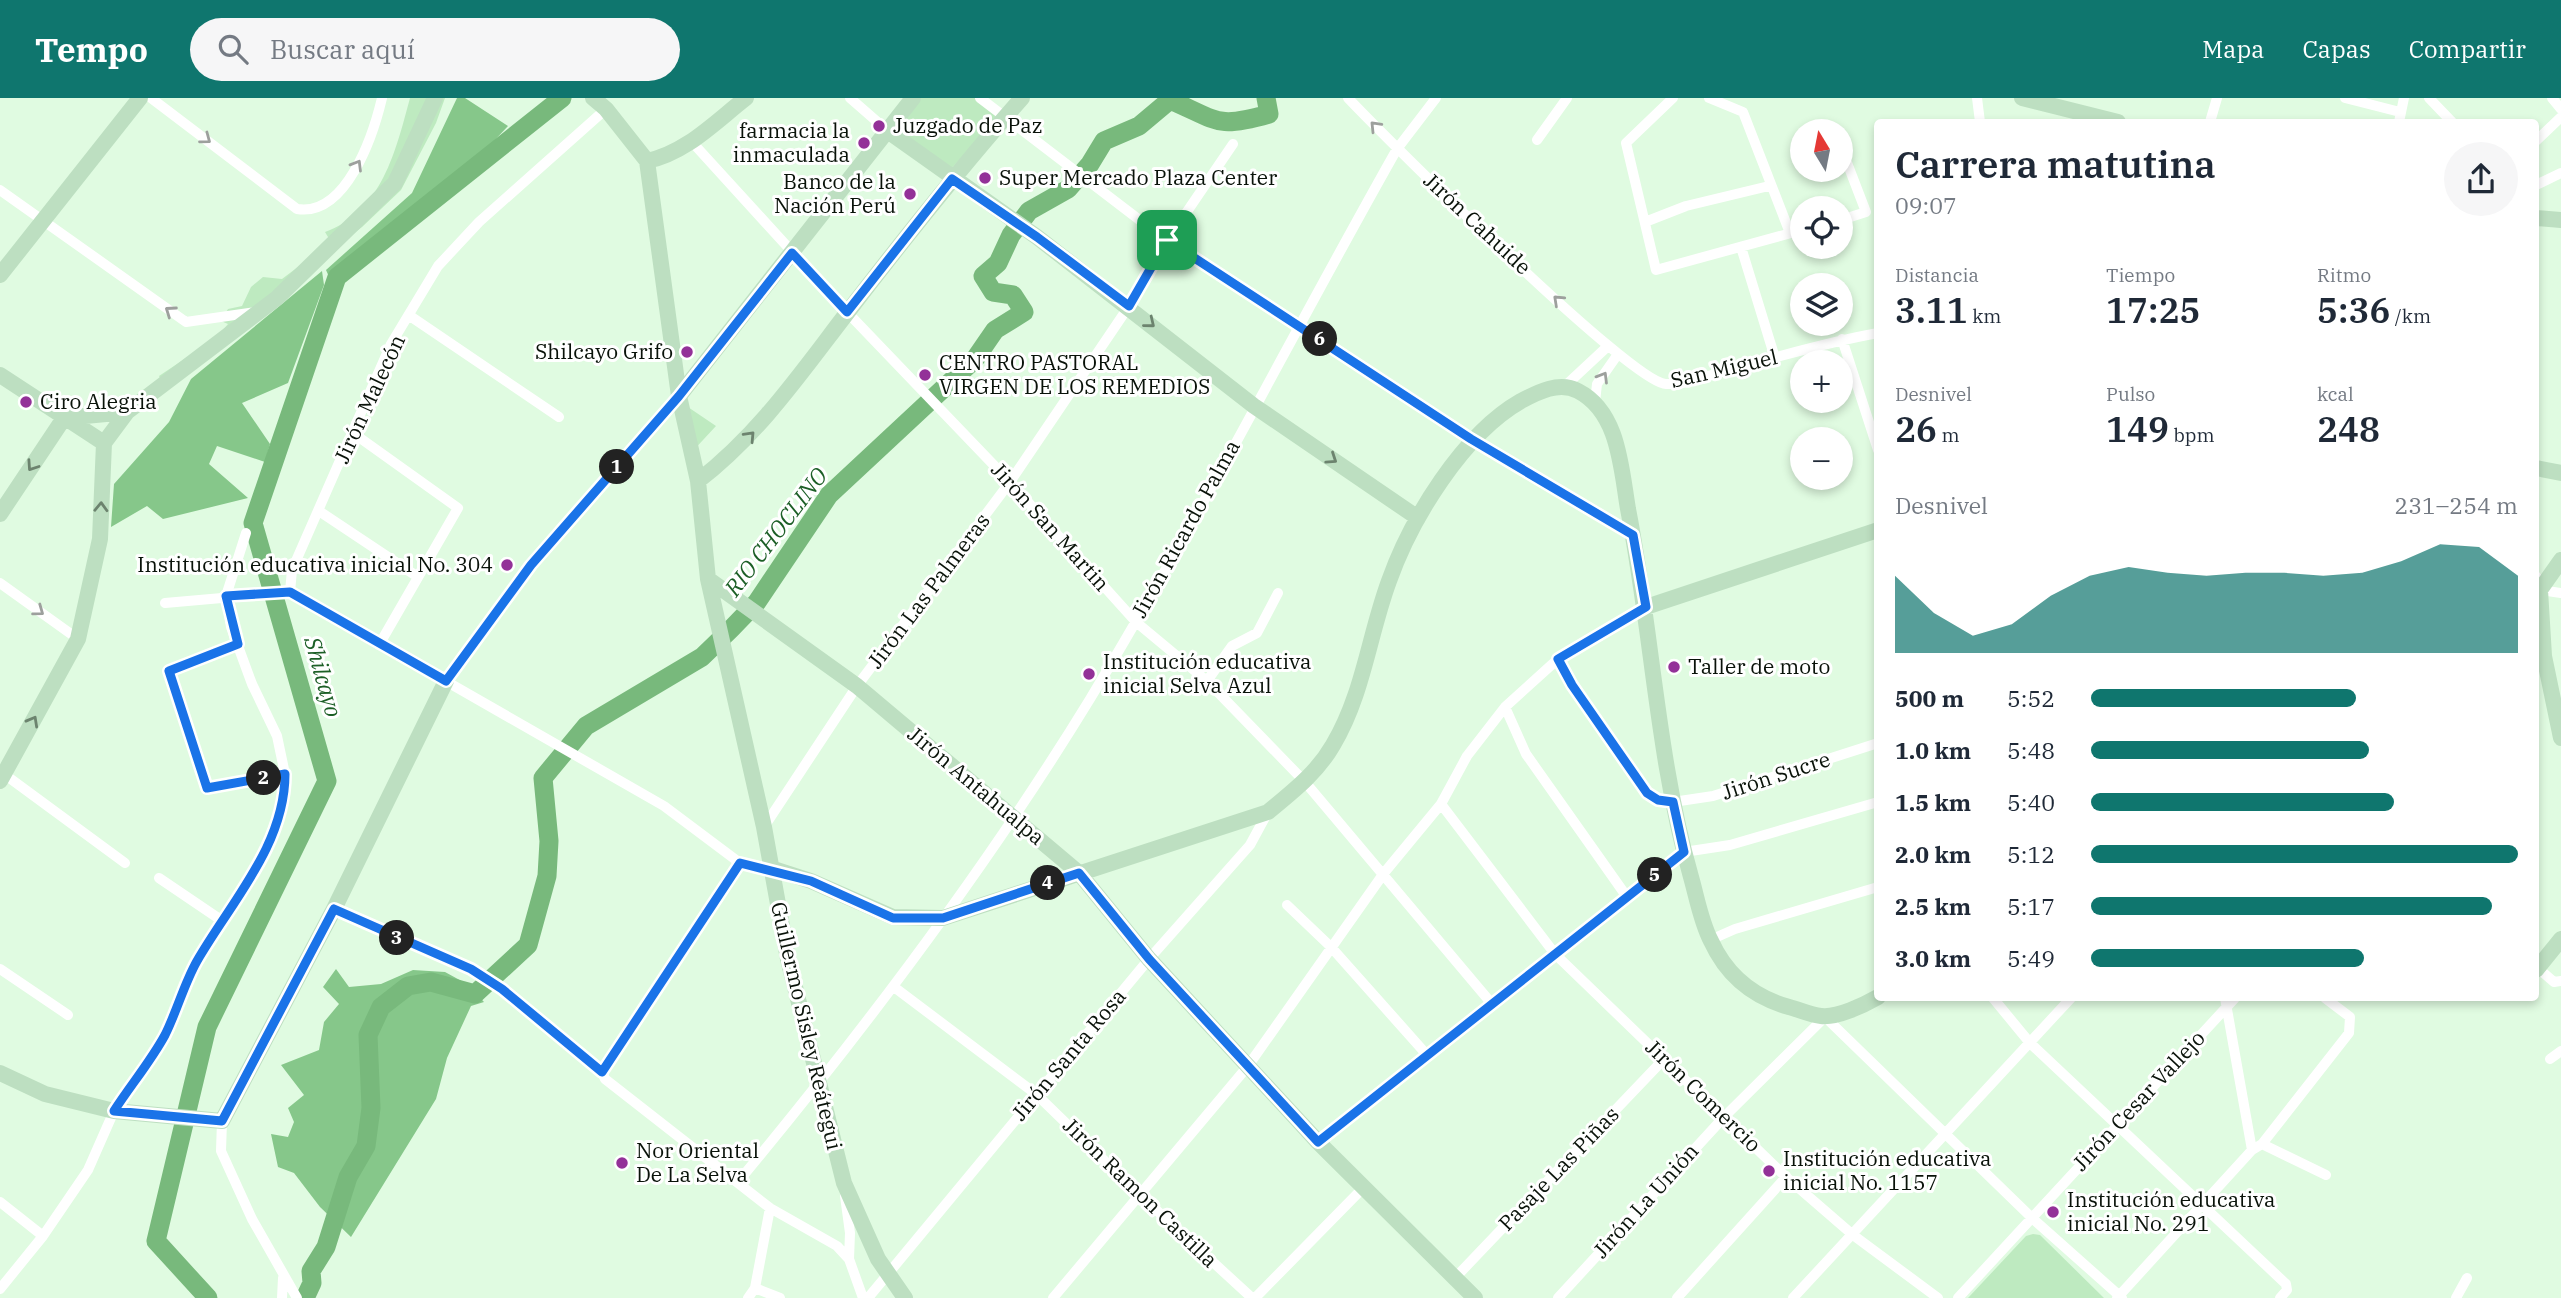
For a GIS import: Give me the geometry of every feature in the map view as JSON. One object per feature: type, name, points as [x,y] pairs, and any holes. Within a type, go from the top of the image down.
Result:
[{"type":"street","points":[[0,275],[141,98]]},
{"type":"street","points":[[151,98],[297,209],[310,211],[322,208],[336,196],[360,162],[382,98]]},
{"type":"street","points":[[124,863],[1,775],[78,639],[100,539],[104,443],[127,412],[276,298],[394,183],[435,98]]},
{"type":"street","points":[[593,98],[606,109],[647,161],[667,157],[692,142],[746,98]]},
{"type":"street","points":[[850,98],[888,132],[1037,237],[1254,406],[1418,519]]},
{"type":"street","points":[[297,1298],[283,1278],[221,1151],[218,1121],[334,909],[446,681],[531,565],[679,396],[913,98]]},
{"type":"street","points":[[980,98],[1070,167],[1097,184],[1167,240],[1471,439],[1633,535]]},
{"type":"street","points":[[698,481],[732,454],[773,411],[952,179],[1022,98]]},
{"type":"street","name":"Jirón Cahuide","points":[[1348,98],[1396,149],[1608,346]]},
{"type":"street","name":"Jirón Ricardo Palma","points":[[738,1182],[819,1085],[894,988],[1014,817],[1136,621],[1396,149],[1436,98]]},
{"type":"street","points":[[1537,140],[1567,98]]},
{"type":"street","points":[[1673,98],[1626,143],[1656,270],[1790,233],[1769,186],[1742,111],[1709,98]]},
{"type":"street","points":[[1977,98],[1979,119]]},
{"type":"street","points":[[2022,98],[2106,119]]},
{"type":"street","points":[[2211,119],[2217,98]]},
{"type":"street","points":[[2346,98],[2399,117],[2404,98]]},
{"type":"street","points":[[2429,98],[2449,119]]},
{"type":"street","points":[[2552,98],[2561,108]]},
{"type":"street","name":"Jirón Malecón","points":[[290,592],[292,570],[391,344],[438,266],[479,222],[606,109]]},
{"type":"street","points":[[2539,138],[2561,117]]},
{"type":"street","name":"Jirón San Martin","points":[[692,142],[792,253],[946,418],[1010,482],[1136,621],[1207,681],[1305,782],[1492,1004]]},
{"type":"street","name":"Jirón Las Palmeras","points":[[764,827],[857,686],[1010,482],[1129,306],[1167,240],[1233,144]]},
{"type":"street","name":"Guillermo Sisley Reátegui","points":[[647,161],[679,396],[698,481],[708,579],[721,647],[764,827],[788,959],[844,1183],[888,1277],[905,1298]]},
{"type":"street","points":[[2539,184],[2561,173]]},
{"type":"street","points":[[1853,178],[1866,212],[1853,216]]},
{"type":"street","points":[[1645,222],[1686,206],[1769,186]]},
{"type":"street","points":[[0,190],[186,322],[258,311]]},
{"type":"street","points":[[2539,218],[2561,220]]},
{"type":"street","points":[[1741,247],[1775,358]]},
{"type":"street","points":[[410,316],[559,417]]},
{"type":"street","name":"San Miguel","points":[[1608,346],[1651,380],[1668,384],[1842,339],[1874,334]]},
{"type":"street","points":[[1842,339],[1874,438]]},
{"type":"street","points":[[1564,387],[1608,346]]},
{"type":"street","points":[[1595,402],[1597,384],[1618,354]]},
{"type":"street","points":[[0,375],[104,443]]},
{"type":"street","points":[[165,603],[290,592],[664,806],[740,863],[771,868],[811,881],[893,918],[943,918],[1194,839],[1268,812],[1305,782],[1333,747],[1353,704],[1389,579],[1418,519],[1471,439],[1537,392],[1564,387],[1574,389],[1595,402],[1615,437],[1646,607],[1673,802],[1684,852],[1710,940],[1741,985],[1766,1001],[1825,1017],[2032,1218],[2120,1297],[2257,1147],[2349,1033],[2350,1017],[2329,1001]]},
{"type":"street","points":[[64,418],[127,412]]},
{"type":"street","points":[[0,514],[64,418]]},
{"type":"street","points":[[353,433],[458,508],[379,645]]},
{"type":"street","points":[[2539,469],[2561,473]]},
{"type":"street","points":[[319,511],[418,578]]},
{"type":"street","points":[[1053,1298],[1248,1066],[1384,873],[1441,804],[1467,756],[1505,707],[1558,659],[1646,607],[1874,531]]},
{"type":"street","points":[[0,1289],[43,1236],[88,1170],[118,1111],[164,1035],[192,971],[220,920],[260,864],[285,796],[285,774],[278,736],[252,684],[238,644],[230,596],[246,533]]},
{"type":"street","points":[[2539,582],[2561,560]]},
{"type":"street","name":"Jirón Antahualpa","points":[[708,579],[857,686],[1079,873],[1149,959],[1318,1142],[1475,1298]]},
{"type":"street","points":[[0,583],[78,639]]},
{"type":"street","points":[[2539,583],[2561,593]]},
{"type":"street","points":[[1207,681],[1232,646],[1257,633],[1278,593]]},
{"type":"street","points":[[2539,620],[2540,656],[2561,738]]},
{"type":"street","points":[[238,644],[169,671],[207,788],[285,774]]},
{"type":"street","points":[[1558,659],[1572,685],[1647,793],[1658,800],[1673,802]]},
{"type":"street","points":[[1505,707],[1526,754],[1627,897]]},
{"type":"street","name":"Jirón Sucre","points":[[1673,802],[1713,796],[1874,744]]},
{"type":"street","points":[[1318,1142],[1684,852],[1730,845],[1874,803]]},
{"type":"street","name":"Jirón Comercio","points":[[1441,804],[1555,954],[1786,1177],[1853,1235],[1938,1298]]},
{"type":"street","name":"Jirón Santa Rosa","points":[[868,1298],[1149,959],[1250,845],[1268,812]]},
{"type":"street","points":[[602,1072],[740,863]]},
{"type":"street","points":[[159,878],[220,920]]},
{"type":"street","points":[[1710,940],[1735,929],[1874,888]]},
{"type":"street","points":[[1287,905],[1331,947],[1427,1055]]},
{"type":"street","points":[[334,909],[471,969],[502,989],[602,1072],[605,1080],[770,1208],[837,1246],[849,1259]]},
{"type":"street","points":[[2539,966],[2561,939]]},
{"type":"street","points":[[0,969],[68,1015]]},
{"type":"street","points":[[2539,970],[2559,985]]},
{"type":"street","name":"Jirón Ramon Castilla","points":[[894,988],[1036,1094],[1140,1195],[1253,1298]]},
{"type":"street","points":[[1825,1017],[1874,999]]},
{"type":"street","points":[[1996,1001],[2030,1042],[2203,1205],[2283,1294]]},
{"type":"street","points":[[1793,1298],[2068,1001]]},
{"type":"street","points":[[2225,1002],[2257,1147]]},
{"type":"street","name":"Jirón Cesar Vallejo","points":[[1958,1298],[2119,1123],[2225,1002]]},
{"type":"street","name":"Jirón La Unión","points":[[1558,1298],[1724,1117],[1825,1017]]},
{"type":"street","points":[[2550,1059],[2561,1051]]},
{"type":"street","name":"Pasaje Las Piñas","points":[[1454,1279],[1664,1059]]},
{"type":"street","points":[[0,1073],[45,1094],[118,1111],[218,1121]]},
{"type":"street","points":[[2257,1147],[2326,1175]]},
{"type":"street","points":[[1677,1298],[1786,1177]]},
{"type":"street","points":[[844,1183],[850,1233],[849,1259],[863,1298]]},
{"type":"street","points":[[1253,1298],[1363,1188]]},
{"type":"street","points":[[0,1202],[43,1236]]},
{"type":"street","points":[[748,1298],[755,1288],[770,1208]]},
{"type":"street","points":[[282,1298],[283,1278]]},
{"type":"street","points":[[2456,1298],[2467,1278]]},
{"type":"street","points":[[755,1288],[780,1298]]},
{"type":"green space","points":[[410,98],[445,98],[436,123],[401,190],[362,227],[162,382],[159,376],[216,338],[228,324],[221,321],[228,309],[242,306],[251,287],[263,277],[282,279],[331,242],[325,232],[344,223],[360,210],[384,177]]},
{"type":"green space","points":[[457,98],[465,98],[508,126],[444,186],[330,279],[326,270],[412,193]]},
{"type":"green space","points":[[918,98],[975,98],[999,118],[947,173],[894,131]]},
{"type":"green space","points":[[322,271],[324,285],[288,383],[242,403],[270,444],[265,462],[217,446],[209,464],[248,498],[163,519],[147,506],[111,527],[114,484],[169,422],[191,379]]},
{"type":"green space","points":[[682,403],[716,426],[690,454]]},
{"type":"green space","points":[[336,969],[349,987],[381,984],[413,970],[445,972],[467,984],[484,1002],[471,1006],[447,1058],[436,1099],[351,1237],[320,1207],[294,1173],[278,1167],[271,1134],[288,1137],[294,1122],[288,1108],[304,1095],[281,1065],[319,1050],[324,1022],[339,1004],[323,987]]},
{"type":"green space","points":[[2040,1235],[2104,1298],[1968,1298],[2026,1236]]},
{"type":"waterway","name":"Shilcayo","points":[[208,1298],[156,1241],[207,1027],[327,781],[253,523],[337,277],[562,98]]},
{"type":"waterway","name":"RIO CHOCLINO","points":[[305,1298],[312,1283],[311,1271],[326,1247],[348,1177],[366,1146],[371,1108],[368,1035],[381,1007],[408,986],[431,982],[475,994],[528,945],[547,876],[549,841],[543,778],[586,726],[702,657],[731,629],[757,602],[829,495],[975,359],[995,330],[1024,312],[1013,295],[993,292],[983,276],[998,263],[1011,235],[1029,211],[1068,189],[1090,164],[1104,141],[1139,126],[1170,100],[1209,118],[1227,122],[1269,114],[1266,98]]},
{"type":"place","name":"Juzgado de Paz","points":[[879,126]]},
{"type":"place","name":"farmacia la inmaculada","points":[[864,143]]},
{"type":"place","name":"Super Mercado Plaza Center","points":[[985,178]]},
{"type":"place","name":"Banco de la Nación Perú","points":[[910,194]]},
{"type":"place","name":"Shilcayo Grifo","points":[[687,352]]},
{"type":"place","name":"CENTRO PASTORAL VIRGEN DE LOS REMEDIOS","points":[[925,375]]},
{"type":"place","name":"Ciro Alegria","points":[[26,402]]},
{"type":"place","name":"Institución educativa inicial No. 304","points":[[507,565]]},
{"type":"place","name":"Taller de moto","points":[[1674,667]]},
{"type":"place","name":"Institución educativa inicial Selva Azul","points":[[1089,674]]},
{"type":"place","name":"Nor Oriental De La Selva","points":[[622,1163]]},
{"type":"place","name":"Institución educativa inicial No. 1157","points":[[1769,1171]]},
{"type":"place","name":"Institución educativa inicial No. 291","points":[[2053,1212]]},
{"type":"route","points":[[952,179],[1037,237],[1129,306],[1167,240],[1471,439],[1633,535],[1646,607],[1626,616],[1558,659],[1572,685],[1647,793],[1658,800],[1673,802],[1684,852],[1318,1142],[1149,959],[1079,873],[943,918],[893,918],[811,881],[771,868],[740,863],[602,1072],[502,989],[471,969],[334,909],[222,1121],[114,1111],[164,1035],[192,971],[220,920],[260,864],[285,796],[285,774],[207,788],[205,774],[169,671],[238,644],[226,596],[290,592],[446,681],[531,565],[679,396],[792,253],[847,312],[952,179]]}]
